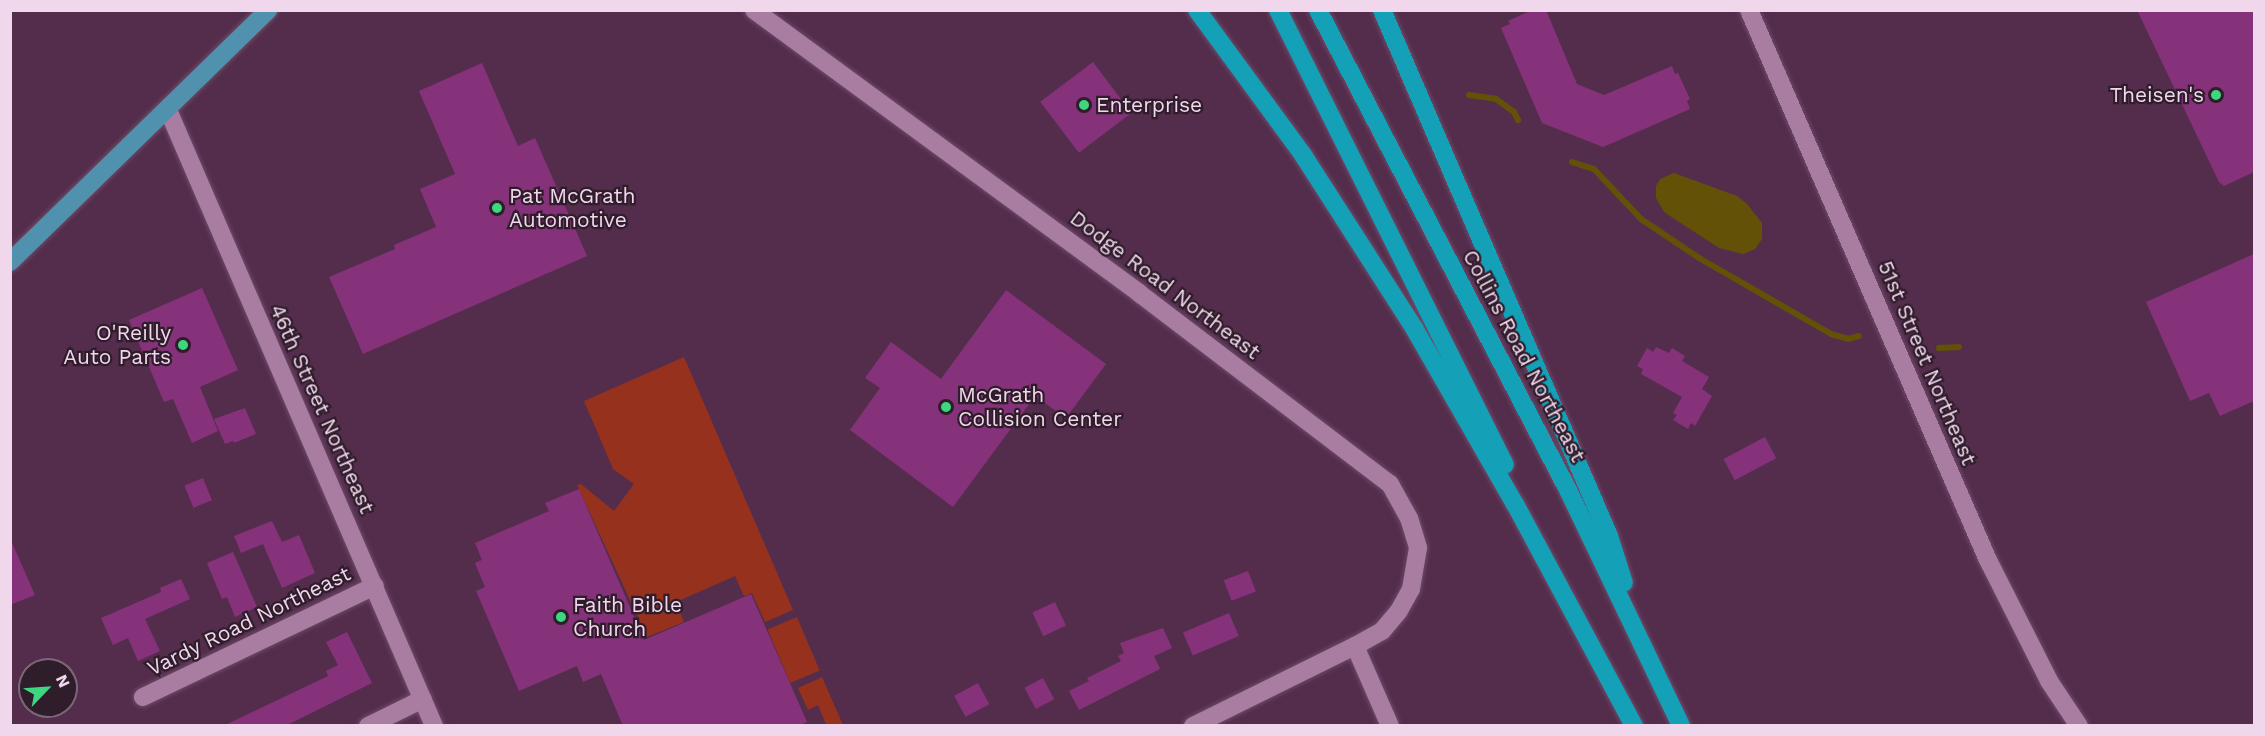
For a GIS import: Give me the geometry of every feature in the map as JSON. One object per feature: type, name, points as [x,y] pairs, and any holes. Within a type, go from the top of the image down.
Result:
[{"type":"highway","points":[[1197,10],[1303,154],[1414,328],[1515,504],[1636,726]]},
{"type":"highway","points":[[1278,10],[1636,726]]},
{"type":"highway","name":"Collins Road Northeast","points":[[1318,10],[1569,492],[1640,636],[1681,726]]},
{"type":"highway","points":[[1382,10],[1609,536],[1640,636]]},
{"type":"main road","points":[[10,262],[268,10]]},
{"type":"street","name":"Dodge Road Northeast","points":[[754,10],[1139,293],[1390,484],[1409,518],[1418,548],[1411,589],[1398,612],[1382,631],[1193,726]]},
{"type":"street","name":"51st Street Northeast","points":[[1749,10],[1987,558],[2049,681],[2079,726]]},
{"type":"street","name":"46th Street Northeast","points":[[168,110],[434,726]]},
{"type":"street","name":"Vardy Road Northeast","points":[[143,697],[375,586]]},
{"type":"street","points":[[1355,646],[1390,726]]},
{"type":"street","points":[[368,726],[423,699]]},
{"type":"shaded area","points":[[1674,173],[1737,196],[1747,204],[1762,223],[1762,239],[1755,249],[1743,254],[1719,248],[1664,212],[1656,198],[1656,186],[1660,179]]},
{"type":"shaded area","points":[[684,357],[793,610],[765,622],[752,593],[744,596],[735,576],[676,602],[684,622],[647,637],[577,485],[581,484],[614,511],[634,484],[613,469],[584,401]]},
{"type":"shaded area","points":[[797,617],[820,670],[790,683],[768,630]]},
{"type":"shaded area","points":[[822,677],[843,725],[826,725],[818,705],[808,710],[798,688]]},
{"type":"building","points":[[1532,10],[1546,10],[1577,84],[1604,95],[1672,66],[1675,74],[1678,73],[1690,99],[1687,101],[1690,109],[1603,147],[1542,123],[1501,28],[1510,24],[1508,21]]},
{"type":"building","name":"Theisen's","points":[[2137,10],[2254,10],[2254,172],[2224,186],[2219,182]]},
{"type":"building","name":"Enterprise","points":[[1093,62],[1132,113],[1079,153],[1040,102]]},
{"type":"building","name":"Pat McGrath Automotive","points":[[482,63],[518,146],[535,138],[587,256],[363,354],[329,277],[395,249],[394,245],[436,227],[420,189],[455,174],[419,91]]},
{"type":"building","points":[[2254,254],[2254,401],[2220,416],[2209,393],[2190,401],[2146,302]]},
{"type":"building","name":"O'Reilly Auto Parts","points":[[202,288],[238,370],[200,387],[218,431],[192,443],[173,399],[164,402],[129,320]]},
{"type":"building","name":"McGrath Collision Center","points":[[1006,290],[1106,364],[1066,418],[1035,396],[953,507],[850,430],[880,388],[865,378],[891,342],[941,379]]},
{"type":"building","points":[[1656,347],[1669,353],[1672,348],[1685,356],[1682,361],[1709,377],[1702,389],[1712,396],[1695,426],[1691,423],[1688,429],[1673,420],[1677,415],[1673,413],[1682,397],[1641,374],[1643,369],[1637,366],[1647,348],[1653,352]]},
{"type":"building","points":[[245,408],[256,434],[234,443],[233,441],[225,444],[214,419]]},
{"type":"building","points":[[1765,437],[1776,458],[1735,480],[1724,459]]},
{"type":"building","points":[[203,478],[212,500],[193,508],[184,485]]},
{"type":"building","name":"Faith Bible Church","points":[[579,489],[644,640],[751,594],[807,722],[798,726],[623,726],[601,674],[583,682],[577,666],[519,691],[476,591],[485,587],[475,563],[482,560],[475,543],[549,511],[545,503]]},
{"type":"building","points":[[272,521],[282,542],[299,535],[315,573],[282,588],[263,544],[241,553],[234,536]]},
{"type":"building","points":[[10,538],[35,595],[10,605]]},
{"type":"building","points":[[233,552],[257,607],[235,617],[227,597],[222,599],[207,563]]},
{"type":"building","points":[[1248,571],[1256,592],[1232,601],[1224,580]]},
{"type":"building","points":[[181,579],[190,599],[145,619],[160,651],[138,661],[128,638],[113,645],[101,618],[161,592],[160,588]]},
{"type":"building","points":[[1055,602],[1066,626],[1043,636],[1032,613]]},
{"type":"building","points":[[1229,613],[1239,636],[1193,656],[1183,633]]},
{"type":"building","points":[[1163,628],[1172,648],[1154,656],[1160,669],[1079,710],[1069,691],[1089,681],[1087,678],[1121,661],[1118,656],[1124,653],[1120,643]]},
{"type":"building","points":[[347,632],[372,683],[285,726],[223,726],[328,676],[326,671],[338,665],[326,642]]},
{"type":"building","points":[[1043,678],[1054,699],[1036,709],[1024,688]]},
{"type":"building","points":[[978,683],[989,704],[965,717],[954,696]]},
{"type":"waterway","points":[[1469,95],[1496,99],[1514,112],[1518,120]]},
{"type":"waterway","points":[[1572,162],[1594,169],[1641,219],[1699,258],[1831,334],[1848,339],[1859,336]]},
{"type":"waterway","points":[[1939,348],[1959,347]]},
{"type":"place","name":"Theisen's","points":[[2216,95]]},
{"type":"place","name":"Enterprise","points":[[1084,105]]},
{"type":"place","name":"Pat McGrath Automotive","points":[[497,208]]},
{"type":"place","name":"O'Reilly Auto Parts","points":[[183,345]]},
{"type":"place","name":"McGrath Collision Center","points":[[946,407]]},
{"type":"place","name":"Faith Bible Church","points":[[561,617]]}]
